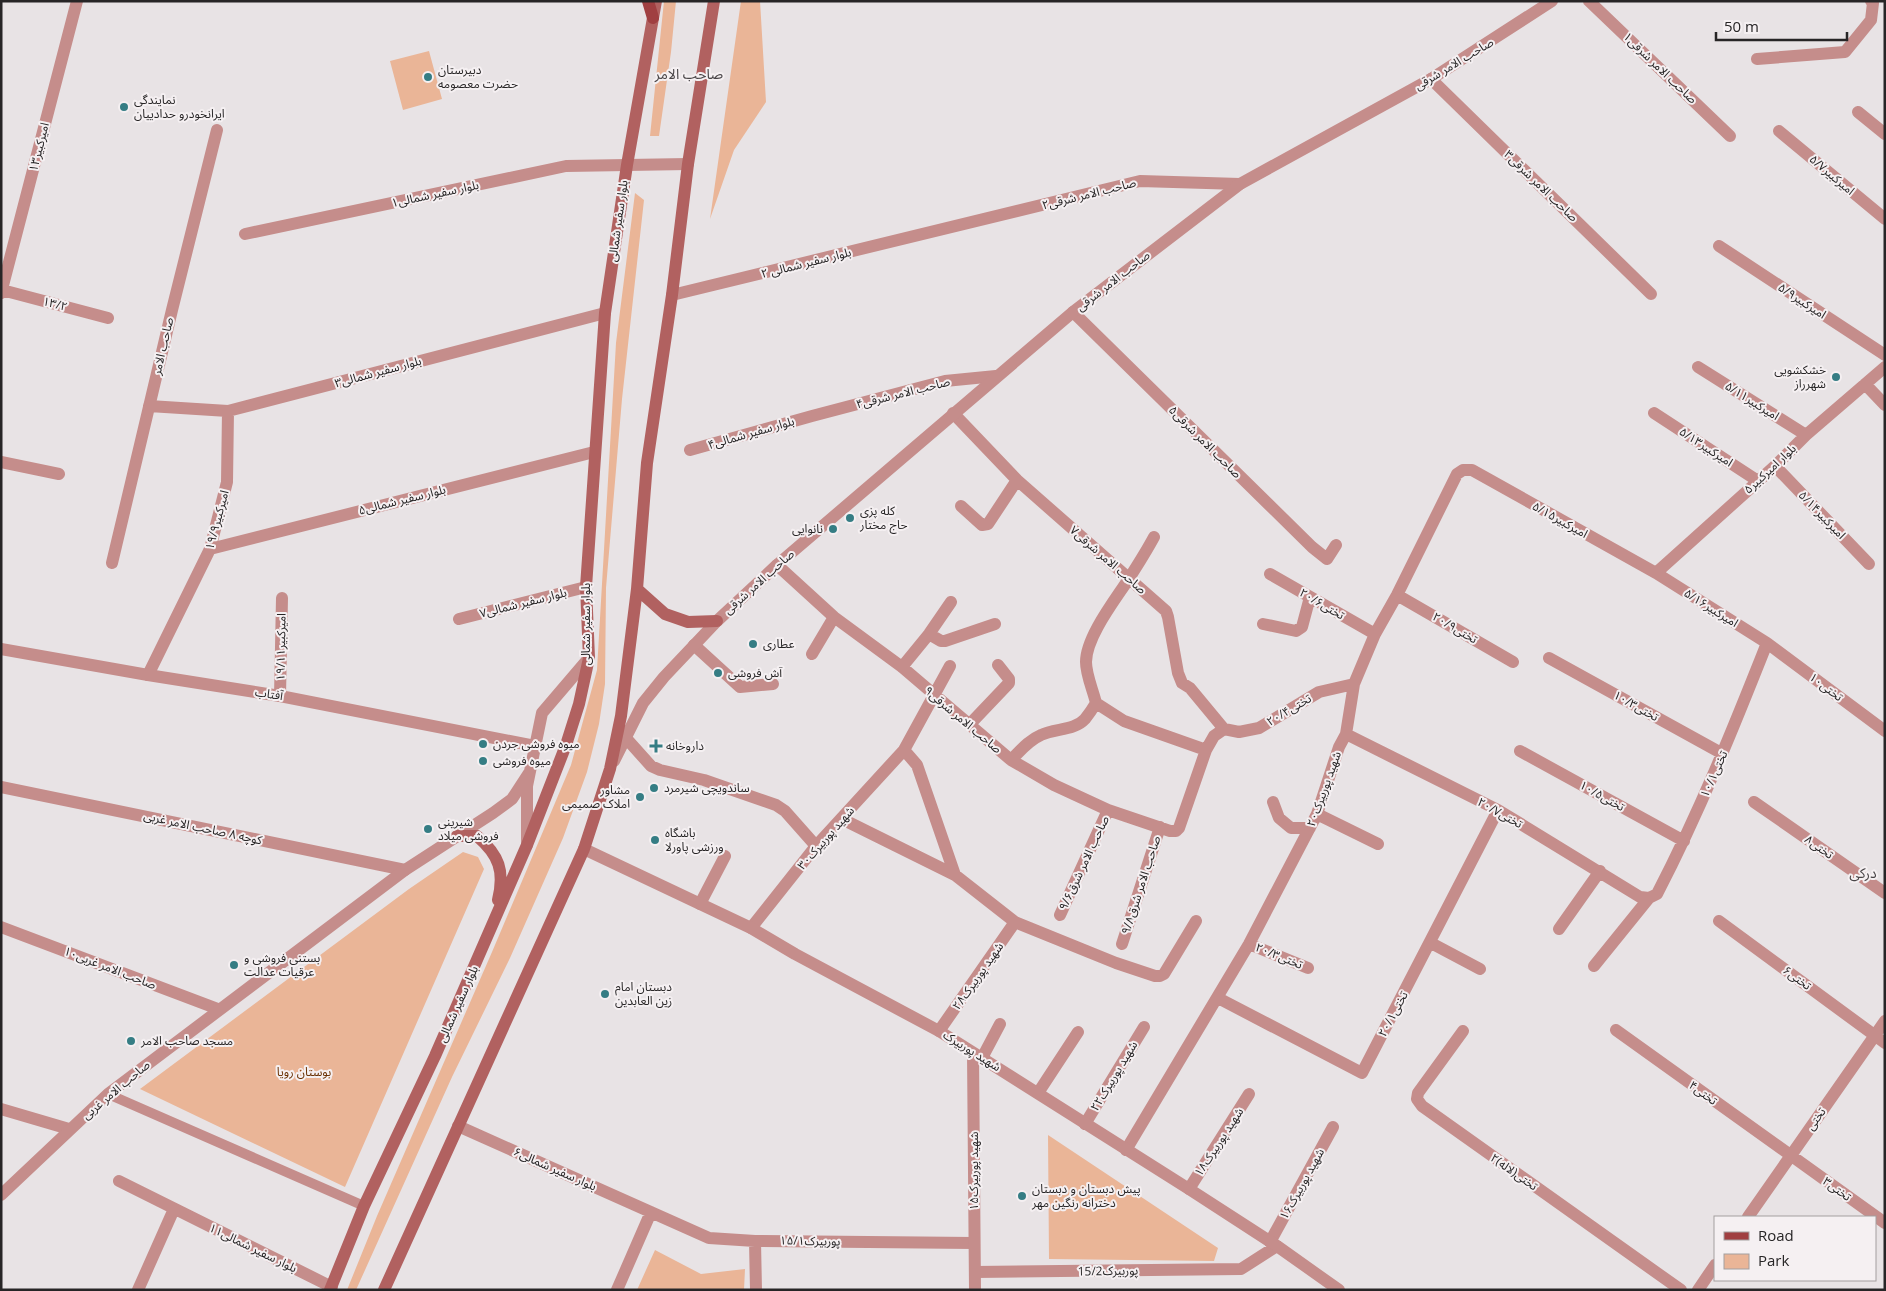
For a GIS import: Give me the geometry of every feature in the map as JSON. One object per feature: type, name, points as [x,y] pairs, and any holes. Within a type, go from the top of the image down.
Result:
[{"type":"main road","points":[[648,1],[653,18]]},
{"type":"main road","name":"بلوار سفیر شمالی","points":[[331,1288],[364,1206],[488,937],[527,845],[580,704],[589,658],[586,587],[605,313],[627,165],[656,1]]},
{"type":"main road","points":[[384,1290],[584,849],[610,769],[621,716],[637,589],[647,463],[672,295],[688,164],[714,1]]},
{"type":"main road","points":[[637,589],[665,614],[688,622],[717,621]]},
{"type":"main road","points":[[457,836],[478,836],[494,854],[502,876],[500,892],[488,937]]},
{"type":"street","name":"امیرکبیر۱۳","points":[[2,292],[77,1]]},
{"type":"street","name":"صاحب الامر شرقی","points":[[610,769],[643,703],[664,677],[717,621],[777,564],[1073,312],[1240,184],[1431,79],[1552,1]]},
{"type":"street","name":"صاحب الامر شرقی۱","points":[[1589,1],[1730,136]]},
{"type":"street","points":[[1757,59],[1845,52],[1871,20],[1873,3],[1871,1]]},
{"type":"street","name":"صاحب الامر شرقی۳","points":[[1431,79],[1651,294]]},
{"type":"street","points":[[1858,112],[1885,134]]},
{"type":"street","name":"صاحب الامر","points":[[112,563],[217,130]]},
{"type":"street","name":"امیرکبیر۵/۷","points":[[1779,131],[1885,219]]},
{"type":"street","name":"بلوار سفیر شمالی۱","points":[[245,234],[566,166],[688,164]]},
{"type":"street","name":"۲صاحب الامر شرقی","points":[[940,231],[1140,181],[1240,184]]},
{"type":"street","name":"بلوار سفیر شمالی ۲","points":[[672,295],[940,231]]},
{"type":"street","name":"امیرکبیر۵/۹","points":[[1718,246],[1885,355]]},
{"type":"street","name":"۱۳/۲","points":[[2,292],[108,318]]},
{"type":"street","name":"صاحب الامر شرقی۵","points":[[1073,312],[1312,547],[1327,559],[1336,545]]},
{"type":"street","name":"بلوار سفیر شمالی۳","points":[[149,406],[228,411],[605,313]]},
{"type":"street","name":"امیرکبیر۵/۱۱","points":[[1698,367],[1806,435]]},
{"type":"street","name":"بلوار امیرکبیر۵","points":[[1656,573],[1775,466],[1806,435],[1885,367]]},
{"type":"street","name":"صاحب الامر شرقی۴","points":[[812,416],[945,381],[996,376]]},
{"type":"street","points":[[1865,384],[1885,405]]},
{"type":"street","name":"امیرکبیر۱۹/۹","points":[[148,675],[210,549],[227,482],[228,411]]},
{"type":"street","name":"امیرکبیر۵/۱۳","points":[[1654,412],[1758,481]]},
{"type":"street","name":"صاحب الامر شرقی۷","points":[[953,413],[1017,480],[1166,611],[1178,673],[1182,683],[1190,688],[1224,729]]},
{"type":"street","name":"بلوار سفیر شمالی۴","points":[[690,450],[812,416]]},
{"type":"street","name":"بلوار سفیر شمالی۵","points":[[210,549],[594,452]]},
{"type":"street","points":[[1,462],[59,474]]},
{"type":"street","name":"امیرکبیر۵/۱۴","points":[[1775,466],[1868,564]]},
{"type":"street","name":"امیرکبیر۵/۱۵","points":[[1464,470],[1472,470],[1656,573]]},
{"type":"street","name":"شهید پوربیرک۲۰","points":[[1126,1150],[1249,944],[1317,814],[1339,747],[1346,734],[1354,684],[1375,634],[1457,474],[1464,470]]},
{"type":"street","points":[[961,506],[982,524],[988,524],[1017,480]]},
{"type":"street","points":[[1154,537],[1105,612],[1093,637],[1086,662],[1096,703],[1124,721],[1206,750],[1214,736],[1224,729]]},
{"type":"street","name":"صاحب الامر شرقی۹","points":[[777,564],[834,617],[902,667],[1011,760],[1054,785],[1108,810],[1170,831],[1176,831],[1179,828],[1206,750]]},
{"type":"street","name":"امیرکبیر۵/۱۶","points":[[1656,573],[1767,644]]},
{"type":"street","name":"تختی۲۰/۶","points":[[1270,574],[1375,634]]},
{"type":"street","name":"بلوار سفیر شمالی۷","points":[[459,619],[586,587]]},
{"type":"street","name":"تختی۲۰/۹","points":[[1397,594],[1513,662]]},
{"type":"street","points":[[1263,624],[1299,630],[1302,627],[1310,596]]},
{"type":"street","name":"امیرکبیر۱۹/۱۱","points":[[280,696],[282,598]]},
{"type":"street","points":[[902,667],[929,634],[951,602]]},
{"type":"street","points":[[812,654],[834,617]]},
{"type":"street","points":[[929,634],[941,642],[995,624]]},
{"type":"street","name":"تختی۱۰","points":[[1767,644],[1885,731]]},
{"type":"street","name":"تختی۱۰/۱","points":[[1594,966],[1649,898],[1657,894],[1684,841],[1723,754],[1767,644]]},
{"type":"street","points":[[694,645],[740,686],[773,684]]},
{"type":"street","name":"آفتاب","points":[[1,649],[280,696],[535,746]]},
{"type":"street","points":[[527,845],[526,801],[529,773],[542,713],[589,658]]},
{"type":"street","name":"تختی۱۰/۳","points":[[1549,658],[1723,754]]},
{"type":"street","points":[[970,724],[1009,683],[1009,679],[998,665]]},
{"type":"street","name":"شهید پوربیرک۳۰","points":[[751,928],[816,846],[904,750],[950,666]]},
{"type":"street","name":"تختی۲۰/۴","points":[[1224,729],[1239,732],[1259,728],[1319,692],[1354,684]]},
{"type":"street","points":[[1011,760],[1033,739],[1040,735],[1080,723],[1096,703]]},
{"type":"street","name":"تختی۲۰/۷","points":[[1346,734],[1498,810],[1640,897],[1649,898]]},
{"type":"street","points":[[626,737],[651,766],[660,770],[704,780],[776,805],[785,811],[816,846]]},
{"type":"street","points":[[904,750],[917,765],[955,875]]},
{"type":"street","name":"تختی۱۰/۵","points":[[1520,751],[1684,841]]},
{"type":"street","name":"صاحب الامر غربی","points":[[1,1195],[108,1094],[404,870],[512,798],[529,773]]},
{"type":"street","name":"کوچه ۸ صاحب الامر غربی","points":[[1,787],[404,870]]},
{"type":"street","points":[[1272,802],[1279,818],[1291,828],[1310,828]]},
{"type":"street","name":"تختی۸","points":[[1754,802],[1885,893]]},
{"type":"street","name":"صاحب الامر شرق۹/۶","points":[[1060,915],[1108,810]]},
{"type":"street","name":"تختی۲۰/۱","points":[[1218,998],[1362,1074],[1498,810]]},
{"type":"street","points":[[1317,814],[1378,844]]},
{"type":"street","points":[[842,819],[955,875],[1016,922],[1116,963],[1155,976],[1164,974],[1196,920]]},
{"type":"street","name":"صاحب الامر شرق۹/۸","points":[[1122,944],[1160,827]]},
{"type":"street","name":"شهید پوربیرک","points":[[584,849],[751,928],[939,1031],[1274,1244],[1339,1290]]},
{"type":"street","points":[[700,904],[725,856]]},
{"type":"street","points":[[1559,929],[1600,871]]},
{"type":"street","name":"تختی۶","points":[[1719,921],[1885,1043]]},
{"type":"street","name":"شهید پوربیرک۲۸","points":[[939,1031],[1016,922]]},
{"type":"street","name":"صاحب الامر غربی۱۰","points":[[1,928],[218,1010]]},
{"type":"street","points":[[1431,943],[1480,969]]},
{"type":"street","name":"تختی۲۰/۳","points":[[1249,944],[1308,968]]},
{"type":"street","name":"تختی","points":[[1749,1216],[1885,1021]]},
{"type":"street","points":[[978,1055],[1000,1024]]},
{"type":"street","name":"شهید پوربیرک۲۲","points":[[1085,1124],[1144,1027]]},
{"type":"street","name":"تختی۴","points":[[1616,1030],[1790,1156]]},
{"type":"street","name":"۲تختی(لاله)","points":[[1463,1031],[1418,1093],[1416,1099],[1422,1106],[1681,1290]]},
{"type":"street","points":[[1038,1093],[1078,1032]]},
{"type":"street","name":"شهید پوربیرک۱۵","points":[[975,1290],[974,1243],[978,1055]]},
{"type":"street","name":"شهید پوربیرک۱۸","points":[[1189,1189],[1249,1094]]},
{"type":"street","points":[[1,1109],[69,1130]]},
{"type":"street","name":"بلوار سفیر شمالی۶","points":[[458,1126],[651,1212]]},
{"type":"street","name":"شهید پوربیرک۱۶","points":[[1274,1244],[1333,1127]]},
{"type":"street","name":"تختی۳","points":[[1790,1156],[1875,1216]]},
{"type":"street","name":"بلوار سفیر شمالی۱۱","points":[[119,1181],[331,1288]]},
{"type":"street","points":[[138,1290],[174,1209]]},
{"type":"street","points":[[617,1290],[651,1212]]},
{"type":"street","name":"پوربیرک۱۵/۱","points":[[651,1212],[709,1238],[755,1241],[974,1243]]},
{"type":"street","points":[[755,1241],[756,1290]]},
{"type":"street","name":"پوربیرک15/2","points":[[975,1272],[1241,1269],[1274,1244]]},
{"type":"street","points":[[1698,1290],[1714,1266]]},
{"type":"lane","points":[[108,1094],[364,1206]]},
{"type":"green space","points":[[664,1],[676,1],[671,52],[659,136],[650,136]]},
{"type":"green space","points":[[741,1],[760,1],[766,102],[734,150],[710,219]]},
{"type":"green space","points":[[429,51],[442,99],[403,110],[390,61]]},
{"type":"green space","points":[[635,193],[644,200],[622,399],[606,588],[605,684],[599,724],[587,772],[563,838],[510,958],[452,1077],[356,1290],[347,1290],[571,765],[597,670],[616,343]]},
{"type":"green space","name":"بوستان رویا","points":[[463,852],[478,857],[484,869],[345,1187],[140,1089],[409,889]]},
{"type":"green space","points":[[1048,1135],[1218,1248],[1214,1261],[1049,1259]]},
{"type":"green space","points":[[655,1250],[701,1274],[745,1269],[744,1290],[637,1290]]},
{"type":"place","name":"دبیرستان حضرت معصومه","points":[[428,77]]},
{"type":"place","name":"نمایندگی ایرانخودرو حدادییان","points":[[124,107]]},
{"type":"place","name":"خشکشویی شهرراز","points":[[1836,377]]},
{"type":"place","name":"کله پزی حاج مختار","points":[[850,518]]},
{"type":"place","name":"نانوایی","points":[[833,529]]},
{"type":"place","name":"عطاری","points":[[753,644]]},
{"type":"place","name":"آش فروشی","points":[[718,673]]},
{"type":"place","name":"میوه فروشی جردن","points":[[483,744]]},
{"type":"place","name":"داروخانه","points":[[656,746]]},
{"type":"place","name":"میوه فروشی","points":[[483,761]]},
{"type":"place","name":"ساندویچی شیرمرد","points":[[654,788]]},
{"type":"place","name":"مشاور املاک صمیمی","points":[[640,797]]},
{"type":"place","name":"شیرینی فروشی میلاد","points":[[428,829]]},
{"type":"place","name":"باشگاه ورزشی پاورلا","points":[[655,840]]},
{"type":"place","name":"بستنی فروشی و عرقیات عدالت","points":[[234,965]]},
{"type":"place","name":"دبستان امام زین العابدین","points":[[605,994]]},
{"type":"place","name":"مسجد صاحب الامر","points":[[131,1041]]},
{"type":"place","name":"پیش دبستان و دبستان دخترانه رنگین مهر","points":[[1022,1196]]},
{"type":"district","name":"صاحب الامر","points":[[689,74]]},
{"type":"district","name":"درکی","points":[[1863,873]]}]
